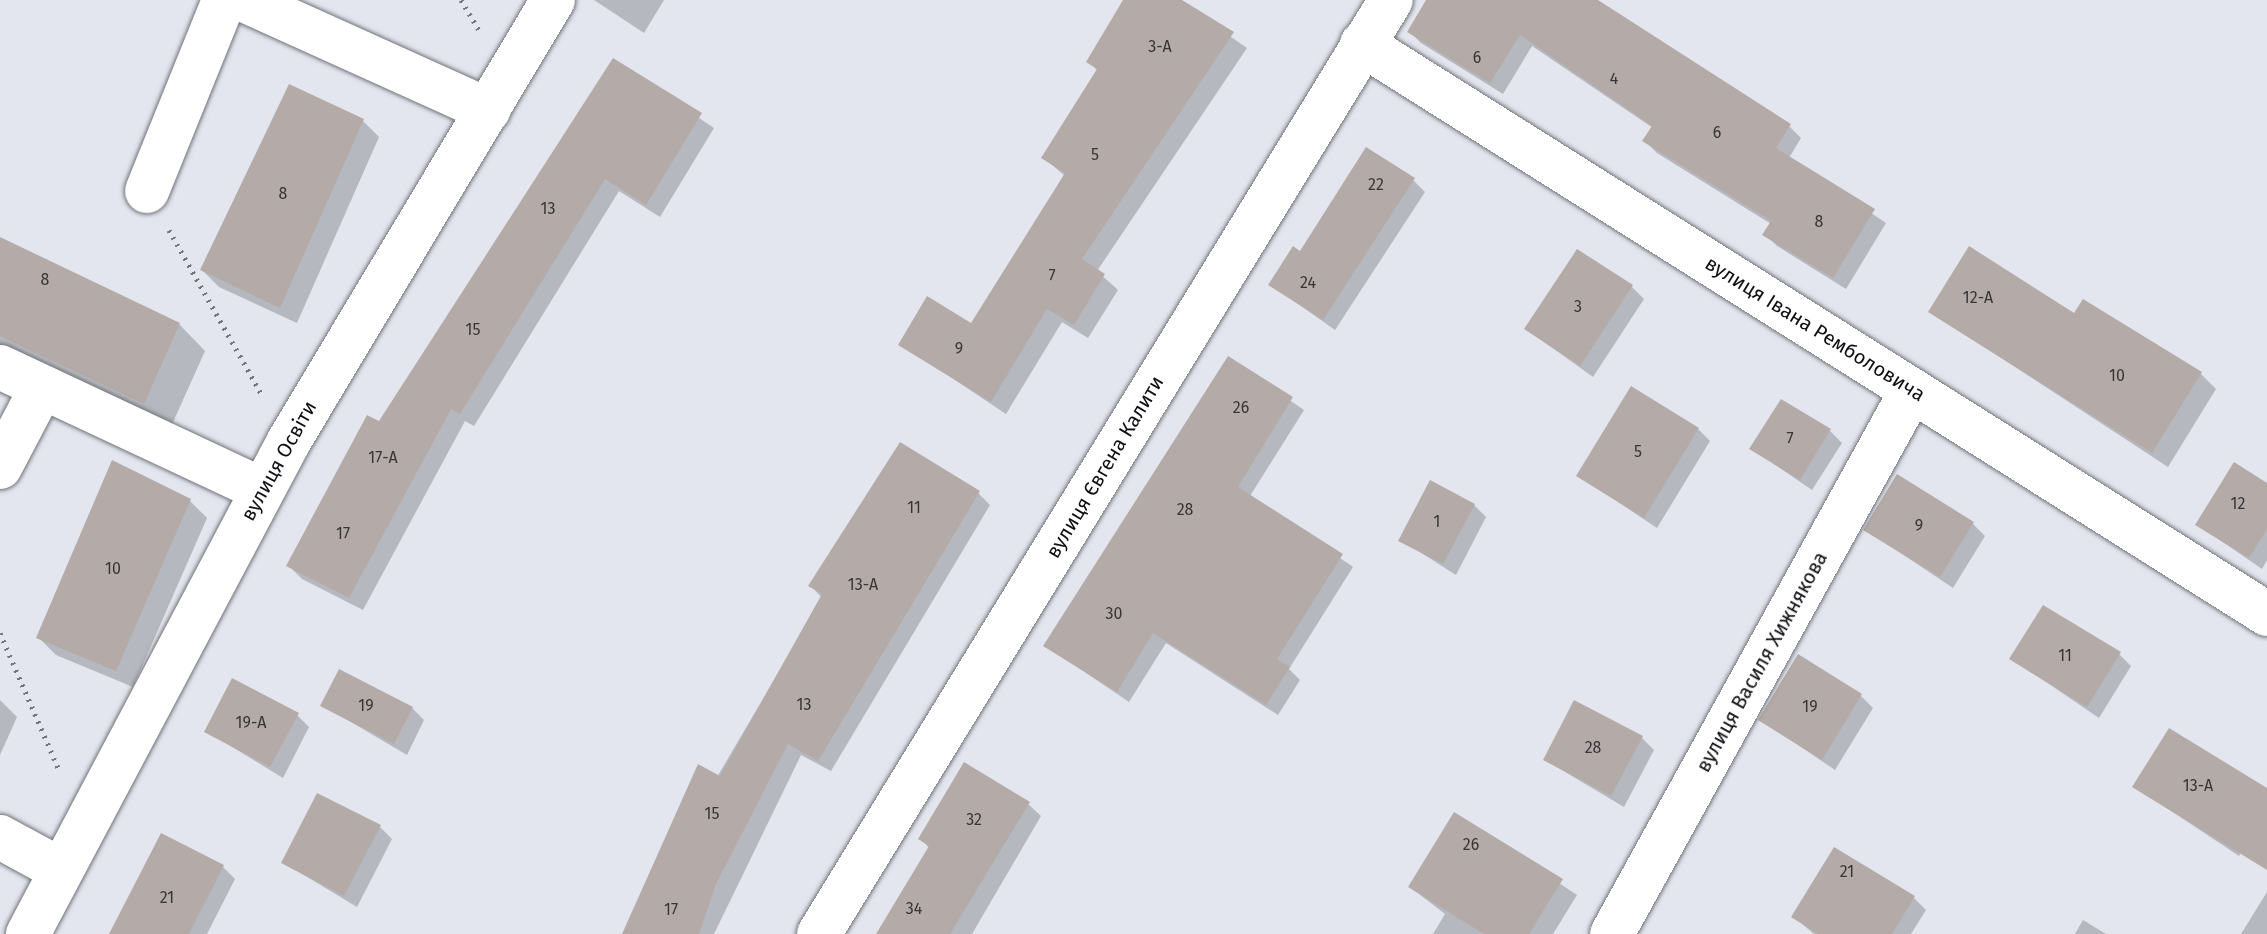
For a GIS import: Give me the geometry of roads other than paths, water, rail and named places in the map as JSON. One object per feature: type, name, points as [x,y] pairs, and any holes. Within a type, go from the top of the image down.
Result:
[{"type":"street","points":[[147,191],[224,0]]},
{"type":"street","points":[[244,0],[488,110]]},
{"type":"street","name":"вулиця Освіти","points":[[28,934],[289,441],[553,0]]},
{"type":"street","name":"вулиця Євгена Калити","points":[[819,934],[1391,0]]},
{"type":"street","name":"вулиця Івана Ремболовича","points":[[1362,44],[2267,614]]},
{"type":"street","points":[[0,367],[262,490]]},
{"type":"street","points":[[0,467],[42,387]]},
{"type":"street","name":"вулиця Василя Хижнякова","points":[[1612,934],[1912,390]]},
{"type":"street","points":[[0,837],[61,870]]}]
